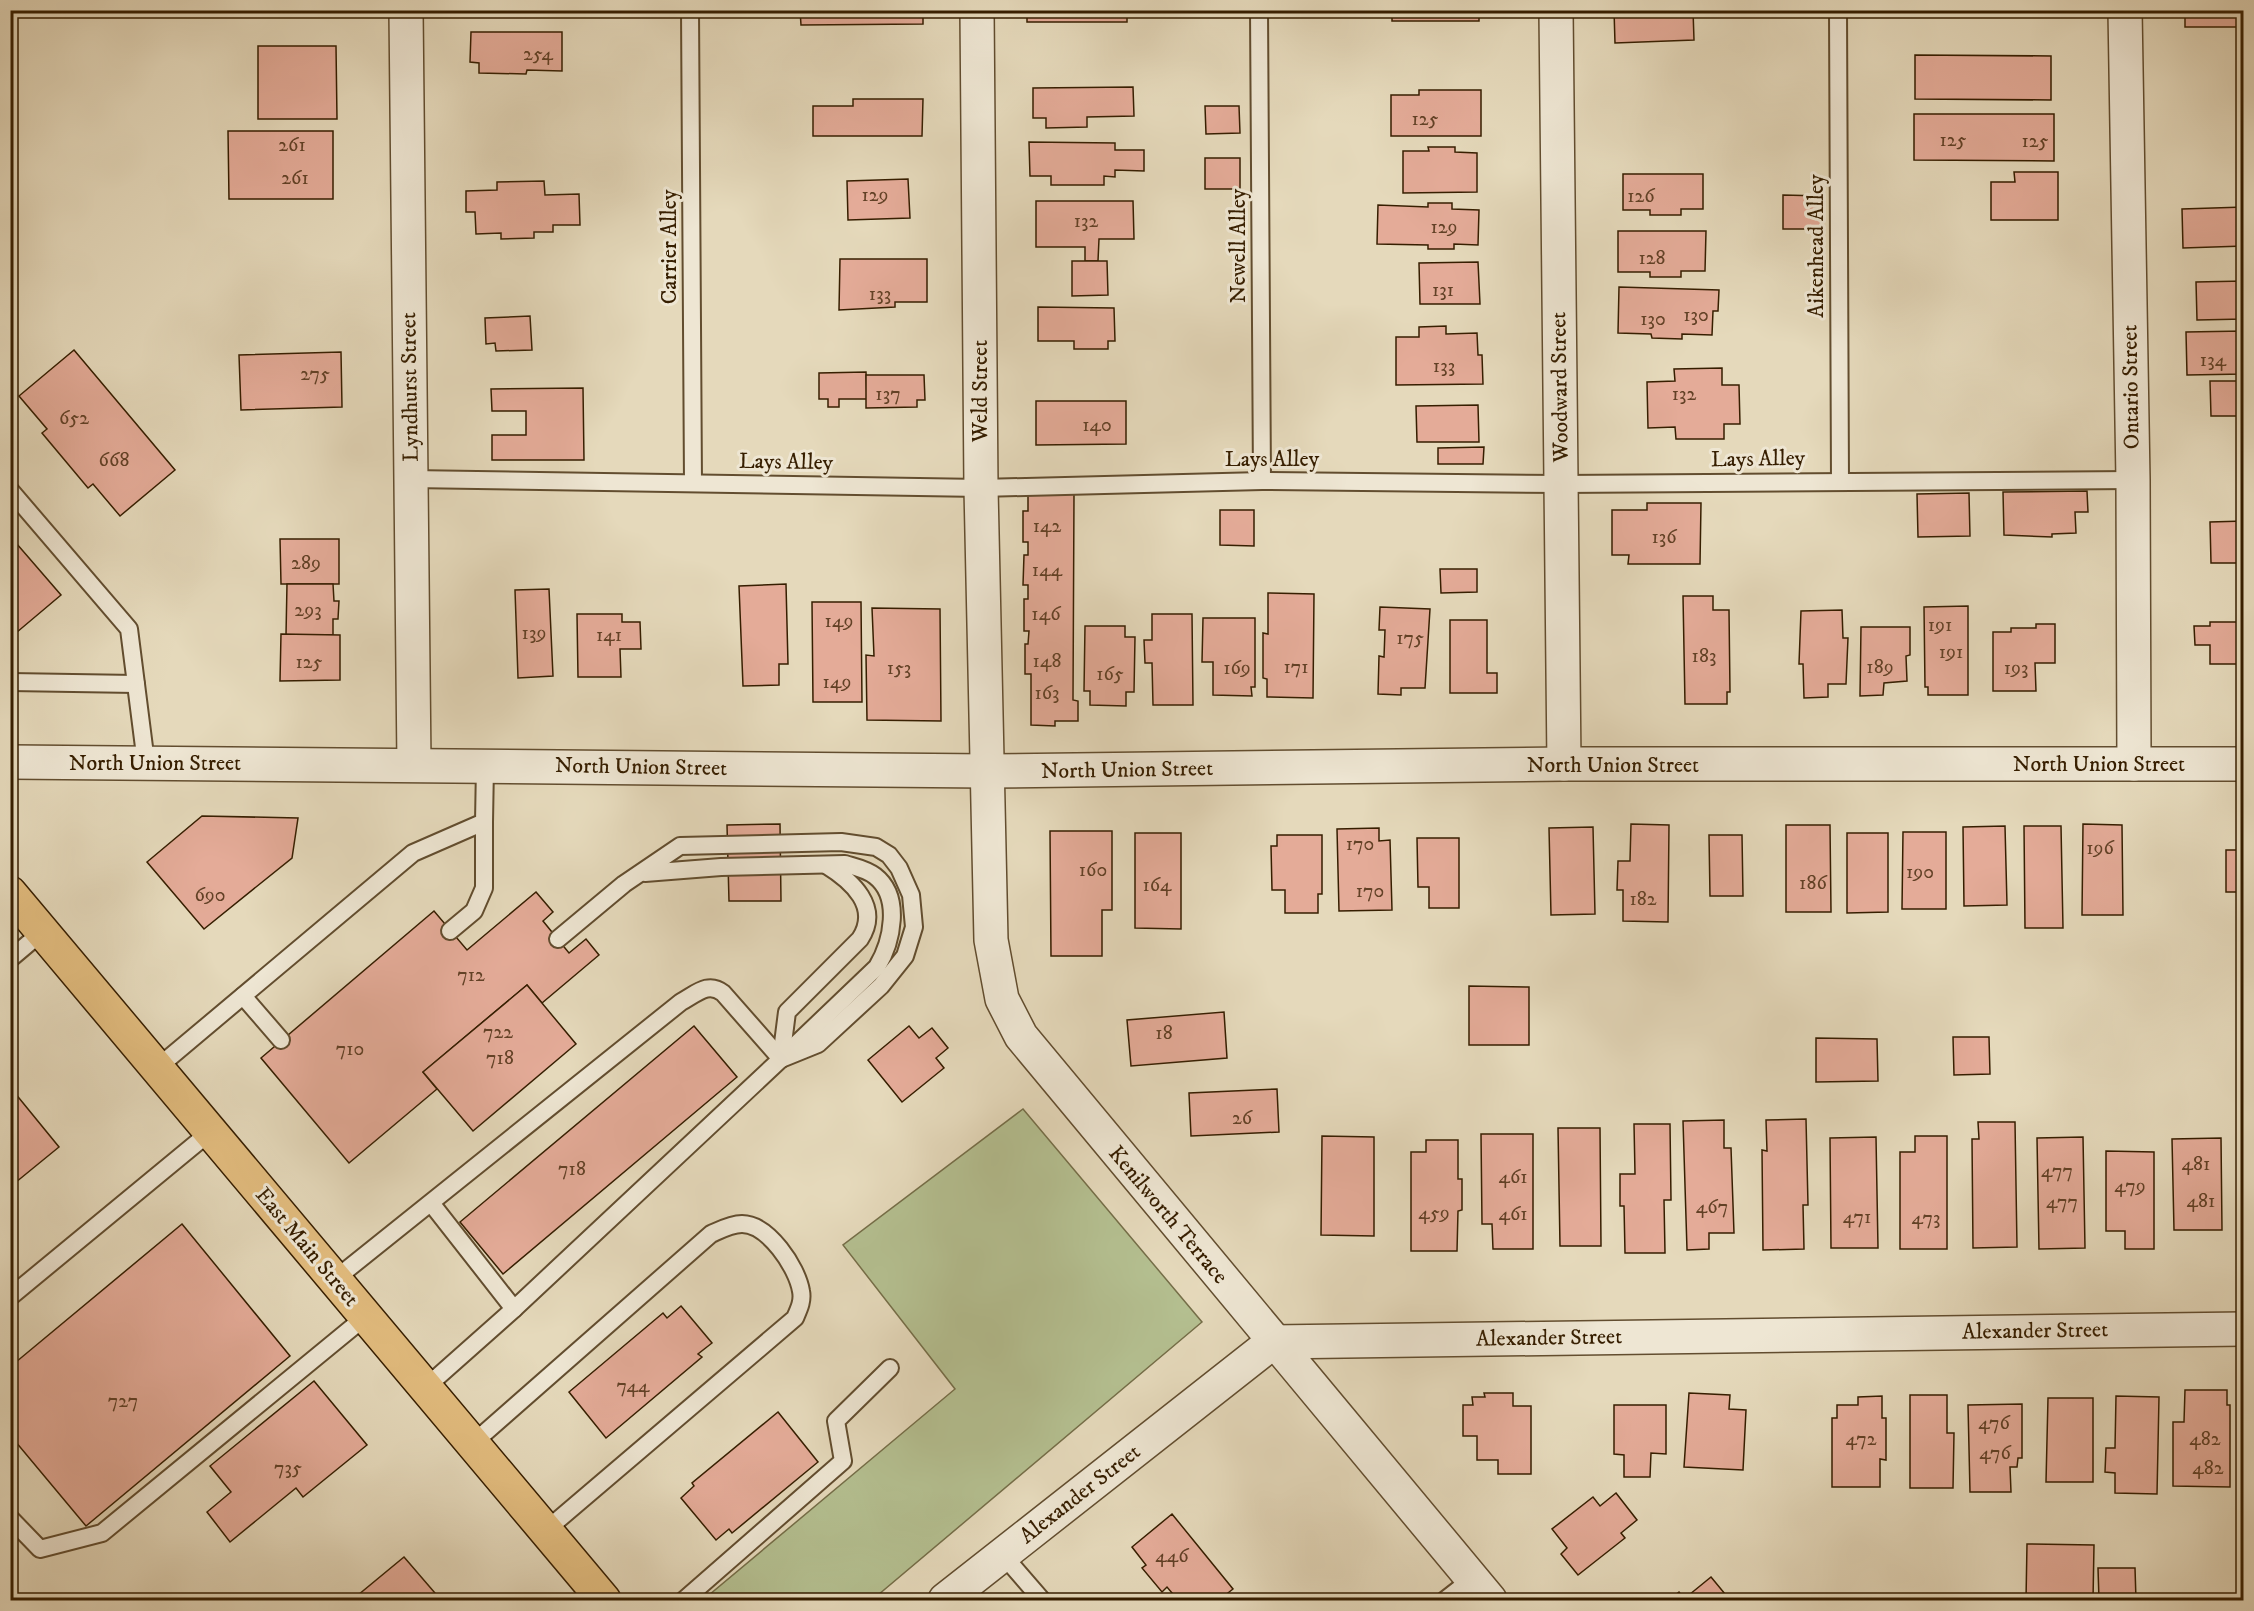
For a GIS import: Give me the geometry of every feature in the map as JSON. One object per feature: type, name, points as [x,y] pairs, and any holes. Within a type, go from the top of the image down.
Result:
[{"type":"main road","name":"East Main Street","points":[[10,893],[604,1600]]},
{"type":"street","name":"Lyndhurst Street","points":[[406,10],[414,764]]},
{"type":"street","name":"Weld Street","points":[[977,10],[981,488],[988,771]]},
{"type":"street","name":"Woodward Street","points":[[1556,10],[1564,764]]},
{"type":"street","name":"Ontario Street","points":[[2125,10],[2133,480],[2134,764]]},
{"type":"street","name":"North Union Street","points":[[10,762],[988,771],[1564,764],[2244,764]]},
{"type":"street","name":"Kenilworth Terrace","points":[[988,771],[991,940],[1002,999],[1021,1036],[1481,1590]]},
{"type":"street","name":"Alexander Street","points":[[945,1600],[1273,1342],[2244,1329]]},
{"type":"lane","name":"Carrier Alley","points":[[690,10],[693,483]]},
{"type":"lane","name":"Newell Alley","points":[[1259,10],[1262,481]]},
{"type":"lane","name":"Aikenhead Alley","points":[[1838,10],[1840,481]]},
{"type":"lane","name":"Lays Alley","points":[[411,479],[981,488],[1262,481],[1561,484],[2133,480]]},
{"type":"lane","points":[[10,490],[129,629],[146,763]]},
{"type":"lane","points":[[10,682],[136,684]]},
{"type":"lane","points":[[450,931],[474,911],[484,888],[485,765]]},
{"type":"lane","points":[[157,1068],[412,853],[484,822]]},
{"type":"lane","points":[[558,939],[624,884],[644,873],[680,846],[831,843],[876,847],[889,855],[899,868],[905,879],[913,908],[914,927],[905,956],[881,986],[818,1044],[781,1059]]},
{"type":"lane","points":[[424,1388],[514,1310],[877,967],[889,940],[890,904],[881,882],[862,868],[844,864],[721,867],[644,873]]},
{"type":"lane","points":[[781,1059],[787,1012],[860,939],[867,926],[866,908],[856,887],[826,865]]},
{"type":"lane","points":[[10,959],[42,932]]},
{"type":"lane","points":[[334,1280],[681,1002],[709,986],[716,987],[723,993],[781,1059]]},
{"type":"lane","points":[[243,996],[281,1040]]},
{"type":"lane","points":[[10,1297],[210,1132]]},
{"type":"lane","points":[[431,1203],[514,1310]]},
{"type":"lane","points":[[472,1444],[711,1234],[742,1224],[758,1227],[789,1259],[801,1292],[801,1305],[795,1318],[545,1531]]},
{"type":"lane","points":[[10,1518],[39,1549],[102,1533],[365,1317]]},
{"type":"lane","points":[[684,1600],[843,1461],[836,1421],[890,1368]]},
{"type":"lane","points":[[1003,1555],[1042,1600]]},
{"type":"lane","points":[[1445,1600],[1481,1590]]},
{"type":"green space","points":[[1023,1109],[1202,1322],[872,1600],[703,1600],[955,1389],[843,1245]]},
{"type":"building","points":[[264,10],[340,10],[340,15],[264,15]]},
{"type":"building","points":[[471,10],[539,10],[539,14],[526,13],[526,17],[471,16]]},
{"type":"building","points":[[800,10],[923,10],[923,24],[801,25]]},
{"type":"building","points":[[1027,10],[1127,10],[1127,22],[1027,22]]},
{"type":"building","points":[[1392,10],[1479,10],[1479,21],[1392,21]]},
{"type":"building","points":[[1614,10],[1693,10],[1694,40],[1615,43]]},
{"type":"building","points":[[2185,10],[2244,10],[2244,27],[2185,27]]},
{"type":"building","points":[[471,32],[562,32],[562,71],[527,70],[526,74],[479,73],[479,63],[470,62]]},
{"type":"building","points":[[258,46],[336,46],[337,119],[258,119]]},
{"type":"building","points":[[1915,55],[2051,56],[2051,100],[1915,99]]},
{"type":"building","points":[[1133,87],[1134,116],[1087,117],[1087,127],[1046,128],[1046,118],[1033,118],[1033,88]]},
{"type":"building","points":[[1419,90],[1481,90],[1481,136],[1391,136],[1391,95],[1419,95]]},
{"type":"building","points":[[853,99],[923,99],[922,136],[813,136],[813,106],[853,106]]},
{"type":"building","points":[[1205,106],[1239,106],[1240,133],[1206,134]]},
{"type":"building","points":[[1914,114],[2054,114],[2054,161],[1914,160]]},
{"type":"building","points":[[228,131],[333,131],[333,199],[229,199]]},
{"type":"building","points":[[1029,142],[1115,143],[1115,150],[1144,150],[1144,171],[1115,170],[1115,177],[1104,176],[1104,185],[1051,185],[1051,176],[1030,176]]},
{"type":"building","points":[[1428,147],[1455,147],[1455,152],[1477,153],[1477,192],[1403,193],[1403,151],[1429,151]]},
{"type":"building","points":[[1205,158],[1240,158],[1240,189],[1205,189]]},
{"type":"building","points":[[2014,172],[2058,172],[2058,220],[1991,220],[1991,182],[2015,182]]},
{"type":"building","points":[[1623,174],[1703,174],[1703,209],[1681,209],[1681,215],[1650,215],[1650,210],[1623,210]]},
{"type":"building","points":[[908,179],[910,218],[848,220],[847,181]]},
{"type":"building","points":[[544,181],[545,195],[579,194],[580,225],[553,225],[553,232],[534,232],[534,238],[501,239],[501,233],[476,234],[475,212],[466,212],[466,191],[497,190],[497,182]]},
{"type":"building","points":[[1783,195],[1822,196],[1822,229],[1783,229]]},
{"type":"building","points":[[1036,201],[1133,201],[1134,239],[1099,239],[1098,261],[1085,261],[1085,247],[1036,247]]},
{"type":"building","points":[[1428,203],[1452,203],[1452,209],[1479,210],[1478,245],[1454,244],[1454,249],[1428,249],[1428,245],[1377,244],[1378,205],[1428,207]]},
{"type":"building","points":[[2244,207],[2244,246],[2183,248],[2182,209]]},
{"type":"building","points":[[1618,231],[1706,231],[1705,271],[1681,271],[1681,277],[1650,277],[1650,272],[1618,272]]},
{"type":"building","points":[[840,259],[927,259],[927,302],[895,302],[895,307],[839,310]]},
{"type":"building","points":[[1072,261],[1107,261],[1108,295],[1072,296]]},
{"type":"building","points":[[1478,262],[1480,304],[1420,304],[1419,263]]},
{"type":"building","points":[[2244,281],[2244,319],[2197,320],[2196,282]]},
{"type":"building","points":[[1619,287],[1719,290],[1718,311],[1713,311],[1712,335],[1682,334],[1682,339],[1652,338],[1651,334],[1618,333]]},
{"type":"building","points":[[1038,307],[1114,308],[1115,341],[1108,341],[1108,349],[1074,349],[1074,341],[1038,341]]},
{"type":"building","points":[[530,316],[532,350],[496,351],[495,343],[486,344],[485,318]]},
{"type":"building","points":[[1446,326],[1446,334],[1477,333],[1478,355],[1482,355],[1483,384],[1396,385],[1396,337],[1419,337],[1419,327]]},
{"type":"building","points":[[2244,331],[2244,374],[2187,375],[2186,332]]},
{"type":"building","points":[[74,350],[175,470],[120,516],[93,484],[88,488],[42,433],[47,429],[19,396]]},
{"type":"building","points":[[341,352],[342,407],[241,410],[239,355]]},
{"type":"building","points":[[1722,368],[1722,385],[1739,385],[1740,424],[1724,424],[1724,439],[1676,439],[1675,427],[1648,428],[1647,382],[1675,381],[1674,369]]},
{"type":"building","points":[[866,372],[867,399],[839,399],[839,407],[828,407],[828,399],[819,399],[819,373]]},
{"type":"building","points":[[866,375],[924,375],[925,400],[917,400],[917,407],[866,408]]},
{"type":"building","points":[[2210,381],[2244,381],[2244,416],[2211,416]]},
{"type":"building","points":[[583,388],[584,460],[492,460],[492,435],[526,435],[526,411],[492,411],[491,389]]},
{"type":"building","points":[[1036,401],[1126,401],[1126,444],[1036,445]]},
{"type":"building","points":[[1478,405],[1479,442],[1417,442],[1416,406]]},
{"type":"building","points":[[1484,447],[1483,464],[1438,464],[1438,448]]},
{"type":"building","points":[[2087,491],[2088,512],[2075,512],[2076,533],[2052,534],[2052,537],[2004,535],[2003,492]]},
{"type":"building","points":[[1969,493],[1970,536],[1918,537],[1917,494]]},
{"type":"building","points":[[1028,494],[1074,494],[1073,700],[1078,701],[1078,721],[1055,721],[1055,726],[1031,725],[1031,674],[1025,674],[1025,644],[1028,644],[1029,631],[1024,631],[1024,599],[1028,599],[1028,585],[1023,585],[1024,555],[1028,555],[1028,542],[1023,542],[1023,511],[1028,511]]},
{"type":"building","points":[[1647,503],[1701,503],[1700,564],[1628,564],[1629,555],[1612,555],[1612,510],[1647,510]]},
{"type":"building","points":[[1220,510],[1254,510],[1254,546],[1220,545]]},
{"type":"building","points":[[2244,521],[2244,563],[2211,563],[2210,522]]},
{"type":"building","points":[[10,536],[61,595],[10,638]]},
{"type":"building","points":[[280,539],[339,539],[339,584],[281,584]]},
{"type":"building","points":[[1440,569],[1477,569],[1477,592],[1441,593]]},
{"type":"building","points":[[287,584],[333,584],[334,601],[339,601],[338,619],[333,619],[333,635],[286,635]]},
{"type":"building","points":[[786,584],[788,664],[779,664],[779,685],[743,686],[739,586]]},
{"type":"building","points":[[549,589],[553,676],[518,678],[515,590]]},
{"type":"building","points":[[1268,593],[1314,594],[1313,698],[1267,697],[1267,679],[1263,678],[1263,633],[1268,634]]},
{"type":"building","points":[[1683,596],[1713,596],[1713,610],[1729,610],[1730,692],[1727,692],[1727,704],[1685,704]]},
{"type":"building","points":[[812,602],[861,602],[862,702],[813,702]]},
{"type":"building","points":[[1968,606],[1968,695],[1928,695],[1928,687],[1925,687],[1924,607]]},
{"type":"building","points":[[1380,607],[1430,609],[1425,688],[1401,688],[1401,695],[1378,694],[1379,656],[1384,657],[1385,630],[1379,630]]},
{"type":"building","points":[[872,608],[940,609],[941,721],[867,720],[866,655],[874,656]]},
{"type":"building","points":[[1842,610],[1843,638],[1848,638],[1846,684],[1828,684],[1828,697],[1804,698],[1803,664],[1799,664],[1801,611]]},
{"type":"building","points":[[577,614],[622,614],[622,622],[640,622],[641,649],[620,649],[621,677],[578,677]]},
{"type":"building","points":[[1152,614],[1192,614],[1193,705],[1153,705],[1152,663],[1145,663],[1144,640],[1152,640]]},
{"type":"building","points":[[1203,618],[1255,618],[1255,687],[1251,687],[1252,696],[1213,695],[1213,662],[1202,662]]},
{"type":"building","points":[[1450,620],[1487,620],[1487,673],[1497,673],[1497,693],[1450,693]]},
{"type":"building","points":[[2210,622],[2244,622],[2244,664],[2210,664],[2210,645],[2195,645],[2194,626],[2210,626]]},
{"type":"building","points":[[2036,624],[2055,624],[2055,663],[2035,663],[2036,691],[1993,691],[1993,632],[2011,632],[2011,628],[2036,628]]},
{"type":"building","points":[[1085,626],[1125,626],[1125,637],[1135,637],[1134,692],[1126,692],[1126,706],[1090,705],[1090,691],[1084,691]]},
{"type":"building","points":[[1861,627],[1910,627],[1910,655],[1906,656],[1907,681],[1884,683],[1883,695],[1860,696]]},
{"type":"building","points":[[281,634],[340,635],[340,680],[280,681]]},
{"type":"building","points":[[202,816],[298,818],[292,858],[204,929],[147,862]]},
{"type":"building","points":[[780,824],[781,901],[729,901],[727,825]]},
{"type":"building","points":[[1631,824],[1669,825],[1668,922],[1623,921],[1623,890],[1617,890],[1618,861],[1630,861]]},
{"type":"building","points":[[2083,824],[2122,825],[2123,915],[2082,915]]},
{"type":"building","points":[[1786,825],[1830,825],[1831,912],[1786,912]]},
{"type":"building","points":[[2005,826],[2007,905],[1964,906],[1963,827]]},
{"type":"building","points":[[2024,826],[2061,826],[2063,928],[2025,928]]},
{"type":"building","points":[[1593,827],[1595,914],[1551,915],[1549,828]]},
{"type":"building","points":[[1379,828],[1379,841],[1390,840],[1392,910],[1339,911],[1337,829]]},
{"type":"building","points":[[1050,831],[1112,831],[1112,910],[1102,910],[1102,956],[1051,956]]},
{"type":"building","points":[[1903,832],[1946,832],[1946,909],[1902,909]]},
{"type":"building","points":[[1135,833],[1181,833],[1181,929],[1135,928]]},
{"type":"building","points":[[1847,833],[1888,833],[1888,912],[1847,913]]},
{"type":"building","points":[[1277,835],[1322,835],[1322,894],[1318,894],[1318,913],[1285,913],[1285,890],[1272,890],[1271,846],[1277,846]]},
{"type":"building","points":[[1709,835],[1742,835],[1743,896],[1710,896]]},
{"type":"building","points":[[1417,838],[1459,838],[1459,908],[1429,908],[1429,887],[1418,887]]},
{"type":"building","points":[[2226,850],[2244,850],[2244,892],[2226,892]]},
{"type":"building","points":[[536,892],[553,912],[543,921],[569,953],[586,939],[599,955],[542,1003],[527,985],[423,1072],[437,1089],[349,1163],[261,1058],[434,911],[467,950]]},
{"type":"building","points":[[527,985],[576,1044],[473,1131],[423,1072]]},
{"type":"building","points":[[1469,986],[1529,987],[1529,1045],[1469,1045]]},
{"type":"building","points":[[1224,1012],[1227,1058],[1131,1066],[1127,1020]]},
{"type":"building","points":[[694,1026],[737,1077],[503,1274],[460,1222]]},
{"type":"building","points":[[909,1026],[919,1038],[932,1028],[948,1048],[936,1058],[944,1068],[902,1102],[868,1060]]},
{"type":"building","points":[[1953,1037],[1989,1037],[1990,1074],[1954,1075]]},
{"type":"building","points":[[1816,1038],[1877,1039],[1878,1081],[1816,1082]]},
{"type":"building","points":[[10,1087],[59,1147],[10,1187]]},
{"type":"building","points":[[1277,1089],[1279,1132],[1191,1136],[1189,1093]]},
{"type":"building","points":[[2240,1101],[2244,1101],[2244,1230],[2242,1230]]},
{"type":"building","points":[[1806,1119],[1808,1205],[1803,1205],[1804,1249],[1763,1250],[1762,1150],[1767,1151],[1766,1120]]},
{"type":"building","points":[[1724,1120],[1724,1148],[1731,1148],[1734,1233],[1709,1233],[1709,1249],[1687,1250],[1683,1121]]},
{"type":"building","points":[[1978,1122],[2015,1122],[2017,1247],[1973,1248],[1972,1139],[1979,1139]]},
{"type":"building","points":[[1634,1124],[1670,1124],[1671,1200],[1664,1200],[1665,1253],[1625,1253],[1624,1206],[1620,1206],[1620,1174],[1635,1174]]},
{"type":"building","points":[[1558,1128],[1600,1128],[1601,1246],[1560,1246]]},
{"type":"building","points":[[1481,1134],[1533,1134],[1533,1249],[1493,1249],[1492,1224],[1482,1224]]},
{"type":"building","points":[[1322,1136],[1374,1137],[1374,1236],[1321,1235]]},
{"type":"building","points":[[1915,1136],[1947,1136],[1947,1249],[1900,1249],[1900,1152],[1915,1152]]},
{"type":"building","points":[[1876,1137],[1878,1248],[1831,1248],[1830,1138]]},
{"type":"building","points":[[2083,1137],[2085,1248],[2039,1249],[2037,1138]]},
{"type":"building","points":[[2221,1138],[2222,1230],[2174,1230],[2172,1139]]},
{"type":"building","points":[[1426,1140],[1458,1140],[1458,1179],[1462,1179],[1462,1210],[1458,1211],[1457,1251],[1411,1251],[1411,1152],[1426,1152]]},
{"type":"building","points":[[2106,1151],[2154,1152],[2154,1249],[2125,1249],[2125,1231],[2106,1231]]},
{"type":"building","points":[[182,1224],[290,1356],[86,1526],[10,1435],[10,1367]]},
{"type":"building","points":[[681,1306],[712,1343],[698,1354],[702,1357],[606,1438],[569,1392],[663,1313],[667,1318]]},
{"type":"building","points":[[314,1381],[367,1445],[303,1497],[296,1488],[230,1542],[207,1512],[231,1492],[210,1466]]},
{"type":"building","points":[[2185,1390],[2227,1390],[2227,1405],[2230,1405],[2230,1487],[2173,1486],[2173,1422],[2184,1422]]},
{"type":"building","points":[[1484,1393],[1513,1393],[1513,1406],[1531,1406],[1531,1474],[1498,1474],[1498,1460],[1477,1460],[1477,1436],[1463,1436],[1463,1405],[1473,1405],[1472,1397],[1485,1397]]},
{"type":"building","points":[[1689,1393],[1730,1395],[1729,1409],[1746,1410],[1743,1470],[1684,1467]]},
{"type":"building","points":[[1910,1395],[1947,1395],[1947,1433],[1954,1433],[1953,1488],[1910,1488]]},
{"type":"building","points":[[1882,1396],[1882,1418],[1886,1418],[1886,1460],[1880,1459],[1880,1487],[1832,1487],[1832,1418],[1837,1418],[1837,1405],[1858,1405],[1858,1397]]},
{"type":"building","points":[[2116,1396],[2159,1397],[2157,1494],[2115,1493],[2115,1473],[2105,1472],[2106,1448],[2115,1448]]},
{"type":"building","points":[[2048,1398],[2093,1398],[2093,1482],[2046,1482]]},
{"type":"building","points":[[2022,1404],[2022,1458],[2018,1458],[2017,1467],[2010,1467],[2011,1492],[1970,1492],[1968,1405]]},
{"type":"building","points":[[1614,1405],[1666,1405],[1666,1454],[1651,1453],[1650,1477],[1624,1477],[1624,1455],[1614,1454]]},
{"type":"building","points":[[778,1412],[818,1462],[732,1533],[729,1529],[716,1540],[681,1498],[694,1486],[692,1483]]},
{"type":"building","points":[[1616,1493],[1637,1520],[1621,1533],[1625,1538],[1578,1575],[1561,1554],[1567,1548],[1552,1529],[1593,1497],[1600,1506]]},
{"type":"building","points":[[1172,1514],[1233,1589],[1219,1600],[1178,1600],[1167,1587],[1162,1592],[1142,1568],[1146,1565],[1132,1547]]},
{"type":"building","points":[[2027,1544],[2094,1545],[2093,1600],[2026,1600]]},
{"type":"building","points":[[404,1557],[441,1600],[352,1600]]},
{"type":"building","points":[[2098,1568],[2135,1568],[2136,1600],[2099,1600]]},
{"type":"building","points":[[1711,1577],[1730,1600],[1669,1600],[1679,1592],[1684,1599]]}]
